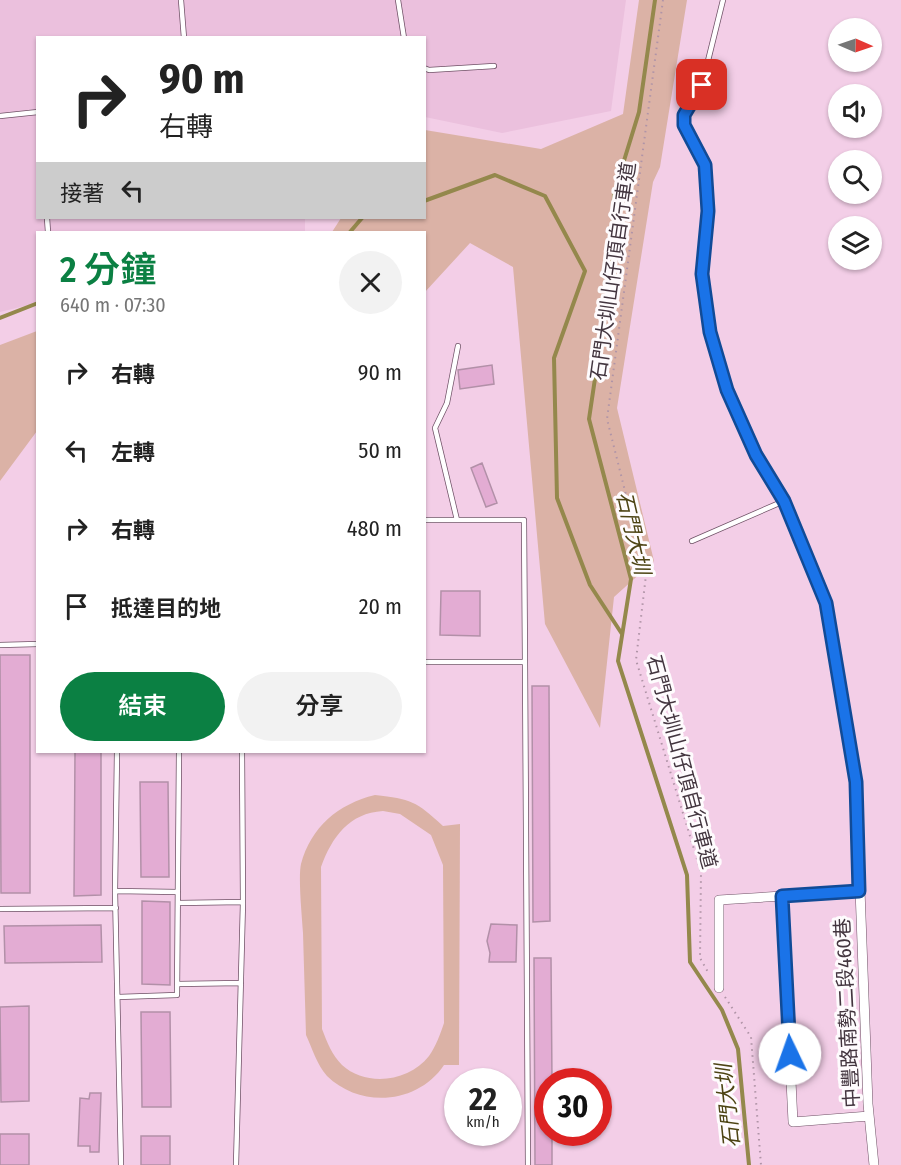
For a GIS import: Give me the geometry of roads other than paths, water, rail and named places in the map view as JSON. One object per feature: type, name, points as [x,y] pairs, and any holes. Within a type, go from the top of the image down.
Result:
[{"type":"street","name":"中豐路南勢二段460巷","points":[[832,638],[856,782],[869,1116],[874,1165]]},
{"type":"street","points":[[719,988],[719,900],[859,891]]},
{"type":"street","points":[[782,896],[793,1122],[869,1116]]},
{"type":"lane","points":[[181,0],[184,36]]},
{"type":"lane","points":[[398,0],[404,36]]},
{"type":"lane","name":"中豐路南勢二段460巷","points":[[723,0],[702,85],[684,115],[684,125],[705,165],[708,211],[702,274],[710,332],[727,390],[756,455],[784,501],[826,603],[832,638]]},
{"type":"lane","points":[[426,69],[494,66]]},
{"type":"lane","points":[[0,116],[36,112]]},
{"type":"lane","points":[[457,520],[435,428],[447,403],[458,346]]},
{"type":"lane","points":[[692,541],[784,501]]},
{"type":"lane","points":[[426,520],[525,520],[528,1165]]},
{"type":"lane","points":[[0,645],[36,644]]},
{"type":"lane","points":[[426,662],[525,662]]},
{"type":"lane","points":[[117,753],[115,891],[121,1165]]},
{"type":"lane","points":[[118,997],[177,995],[179,753]]},
{"type":"lane","points":[[236,1165],[243,902],[242,753]]},
{"type":"lane","points":[[115,891],[178,892]]},
{"type":"lane","points":[[178,903],[243,902]]},
{"type":"lane","points":[[0,909],[116,908]]},
{"type":"lane","points":[[177,984],[241,983]]},
{"type":"waterway","name":"石門大圳","points":[[655,0],[639,112],[614,193],[613,257],[589,419],[631,579],[618,661],[687,875],[690,962],[722,1010],[738,1049],[749,1165]]},
{"type":"waterway","points":[[426,200],[495,175],[545,196],[585,271],[554,358],[557,498],[590,585],[622,634]]},
{"type":"waterway","points":[[351,231],[361,219]]},
{"type":"waterway","points":[[0,318],[36,304]]}]
